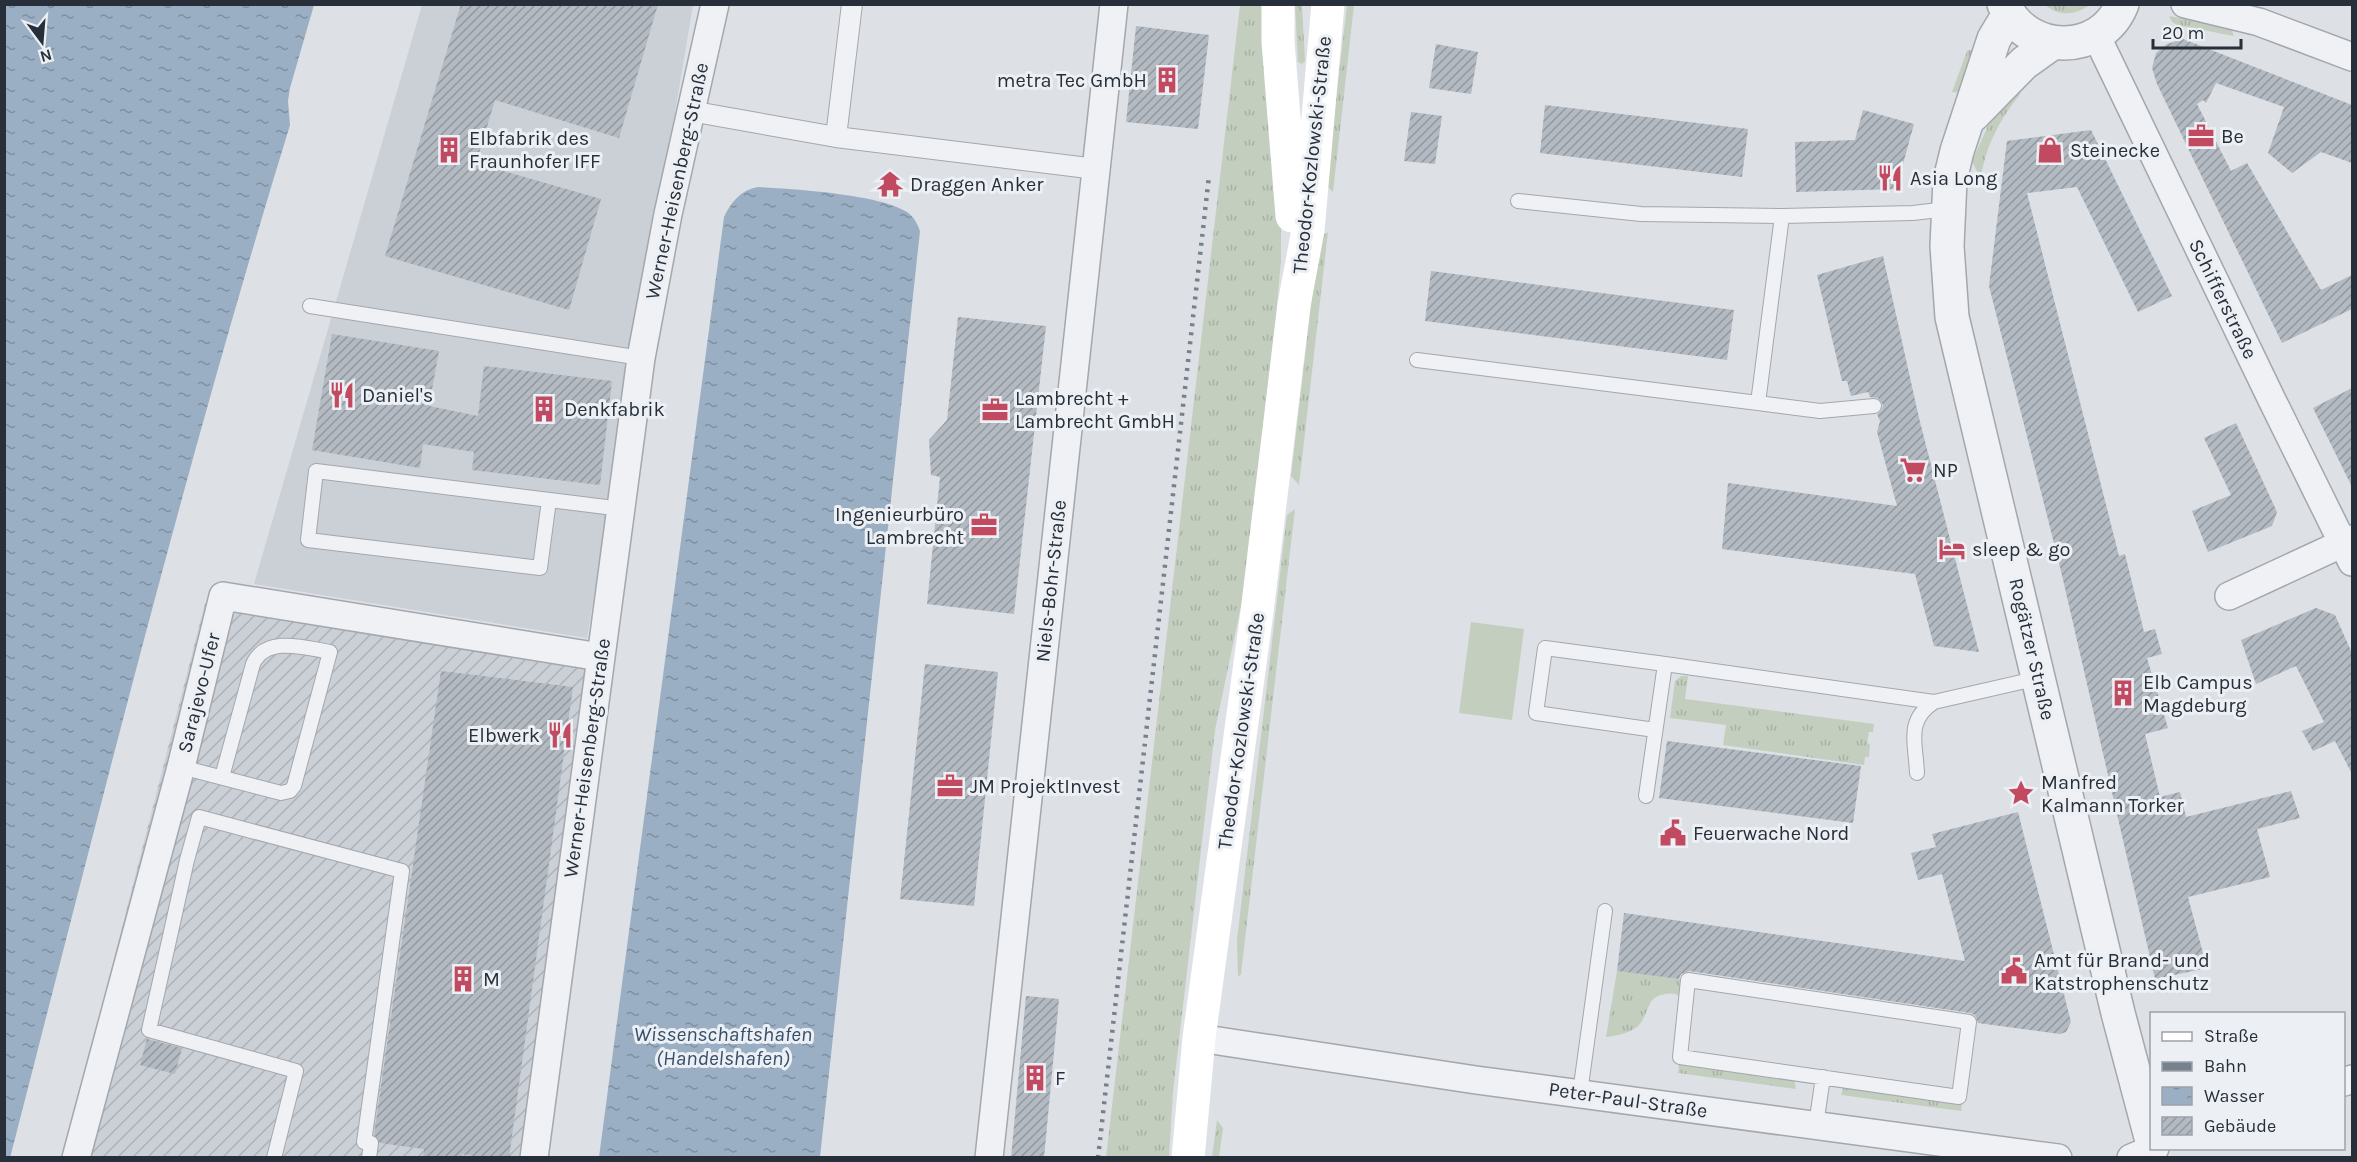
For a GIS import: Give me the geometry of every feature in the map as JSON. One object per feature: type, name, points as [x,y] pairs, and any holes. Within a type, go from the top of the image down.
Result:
[{"type":"main road","name":"Theodor-Kozlowski-Straße","points":[[1278,4],[1278,42],[1292,204],[1294,305]]},
{"type":"main road","name":"Theodor-Kozlowski-Straße","points":[[1188,1158],[1199,1038],[1257,612],[1294,305],[1308,230],[1328,4]]},
{"type":"street","name":"Werner-Heisenberg-Straße","points":[[534,1158],[641,358],[666,225],[715,4]]},
{"type":"street","points":[[836,137],[852,4]]},
{"type":"street","name":"Niels-Bohr-Straße","points":[[989,1158],[1114,4]]},
{"type":"street","points":[[2007,9],[2027,33],[2052,43],[2079,42],[2096,35],[2110,24],[2122,4]]},
{"type":"street","points":[[2185,4],[2259,22],[2352,57]]},
{"type":"street","name":"Rogätzer Straße","points":[[2007,9],[1994,39],[1954,160],[1947,209],[1952,317],[2118,1013],[2150,1137]]},
{"type":"street","name":"Schifferstraße","points":[[2096,35],[2272,400],[2349,548]]},
{"type":"street","name":"Rogätzer Straße","points":[[1969,118],[2024,63],[2052,43]]},
{"type":"street","points":[[690,111],[836,137],[1096,170]]},
{"type":"street","points":[[2229,596],[2349,548]]},
{"type":"street","name":"Sarajevo-Ufer","points":[[76,1158],[181,767],[223,596],[600,657]]},
{"type":"street","name":"Peter-Paul-Straße","points":[[1199,1038],[1464,1078],[2058,1158]]},
{"type":"street","points":[[2131,1158],[2151,1150]]},
{"type":"lane","points":[[1518,201],[1641,214],[1782,216],[1913,213],[1947,209]]},
{"type":"lane","points":[[1758,403],[1782,216]]},
{"type":"lane","points":[[310,306],[641,358]]},
{"type":"lane","points":[[1417,360],[1820,411],[1874,406]]},
{"type":"lane","points":[[549,500],[540,568],[308,540],[316,471],[622,509]]},
{"type":"lane","points":[[181,767],[281,794],[292,790],[330,652],[279,646],[259,654],[253,664],[222,777]]},
{"type":"lane","points":[[1655,730],[1536,713],[1545,648],[1934,702],[2039,678]]},
{"type":"lane","points":[[1646,796],[1665,664]]},
{"type":"lane","points":[[1917,773],[1914,729],[1920,714],[1934,702]]},
{"type":"lane","points":[[274,1158],[296,1071],[150,1030],[187,860],[200,817],[402,871],[364,1142],[371,1143],[369,1158]]},
{"type":"lane","points":[[1580,1093],[1605,910]]},
{"type":"lane","points":[[1688,980],[1969,1022],[1959,1097],[1823,1077],[1680,1057],[1688,980]]},
{"type":"lane","points":[[1816,1125],[1823,1077]]},
{"type":"shaded area","points":[[422,5],[693,5],[587,638],[254,584]]},
{"type":"shaded area","points":[[205,603],[590,666],[519,1157],[63,1158]]},
{"type":"green space","points":[[1240,5],[1262,5],[1263,40],[1281,211],[1281,260],[1277,306],[1245,587],[1215,730],[1173,1092],[1169,1157],[1106,1158]]},
{"type":"green space","points":[[1295,5],[1302,5],[1305,61],[1302,64],[1298,62]]},
{"type":"green space","points":[[1347,5],[1354,5],[1333,192],[1326,185]]},
{"type":"green space","points":[[2045,5],[2090,5],[2073,13],[2062,13]]},
{"type":"green space","points":[[2169,16],[2231,28],[2234,36],[2177,25]]},
{"type":"green space","points":[[1980,47],[1960,93],[1952,92],[1967,51]]},
{"type":"green space","points":[[2020,90],[2020,94],[1990,144],[1981,179],[1972,161],[1992,117]]},
{"type":"green space","points":[[1328,232],[1299,485],[1291,476],[1319,238]]},
{"type":"green space","points":[[1295,509],[1241,974],[1238,977],[1237,940],[1287,515]]},
{"type":"green space","points":[[1471,622],[1524,629],[1512,720],[1459,713]]},
{"type":"green space","points":[[1681,676],[1688,676],[1685,699],[1874,724],[1873,732],[1869,732],[1867,743],[1870,744],[1869,757],[1865,757],[1864,765],[1723,745],[1726,725],[1670,718],[1675,681]]},
{"type":"green space","points":[[1617,971],[1688,980],[1683,999],[1672,994],[1659,996],[1651,1002],[1638,1026],[1623,1034],[1606,1037]]},
{"type":"green space","points":[[1975,1022],[1961,1111],[1841,1095],[1844,1086],[1959,1097]]},
{"type":"green space","points":[[1680,1057],[1794,1077],[1796,1089],[1678,1073]]},
{"type":"green space","points":[[1217,1120],[1223,1128],[1219,1157],[1212,1157]]},
{"type":"water","points":[[5,4],[314,5],[290,88],[288,101],[290,125],[251,253],[179,510],[10,1158],[4,1157]]},
{"type":"water","name":"Wissenschaftshafen (Handelshafen)","points":[[758,187],[835,194],[877,201],[907,212],[915,220],[920,231],[820,1157],[599,1157],[724,217],[737,198],[746,191]]},
{"type":"building","name":"Elbfabrik des Fraunhofer IFF","points":[[461,4],[658,4],[619,138],[495,100],[476,163],[601,199],[569,310],[385,256]]},
{"type":"building","name":"metra Tec GmbH","points":[[1136,26],[1209,35],[1198,129],[1126,122]]},
{"type":"building","points":[[2183,39],[2352,105],[2352,163],[2321,152],[2292,173],[2268,153],[2284,107],[2216,83],[2206,103],[2203,100],[2197,104],[2231,171],[2247,163],[2321,290],[2352,275],[2352,309],[2282,343],[2157,84],[2152,68],[2156,53],[2167,44]]},
{"type":"building","points":[[1436,44],[1478,52],[1471,94],[1429,88]]},
{"type":"building","points":[[1545,105],[1748,129],[1742,177],[1540,153]]},
{"type":"building","points":[[1863,110],[1914,124],[1896,189],[1796,192],[1795,142],[1855,140]]},
{"type":"building","points":[[1411,112],[1442,116],[1435,164],[1404,161]]},
{"type":"building","points":[[2091,130],[2172,296],[2138,312],[2077,187],[2027,193],[2119,556],[2125,554],[2144,632],[2155,629],[2162,654],[2147,658],[2168,728],[2145,734],[2160,797],[2180,792],[2186,817],[2291,791],[2300,818],[2257,829],[2270,877],[2188,897],[2207,968],[2155,979],[2061,571],[1989,286],[2007,141]]},
{"type":"building","points":[[1883,256],[1919,418],[1979,652],[1934,646],[1915,574],[1722,549],[1728,483],[1897,506],[1877,432],[1880,421],[1877,414],[1882,410],[1883,405],[1878,398],[1870,397],[1868,392],[1851,396],[1847,381],[1842,381],[1817,275]]},
{"type":"building","points":[[1431,271],[1734,310],[1727,360],[1425,321]]},
{"type":"building","points":[[958,317],[1046,326],[1014,614],[927,604],[940,477],[931,475],[929,440],[947,420]]},
{"type":"building","name":"Denkfabrik","points":[[332,334],[439,351],[429,406],[478,416],[484,366],[612,381],[600,485],[472,470],[474,452],[423,444],[420,468],[312,450]]},
{"type":"building","points":[[2352,388],[2352,487],[2313,408]]},
{"type":"building","points":[[2236,423],[2277,512],[2272,526],[2208,552],[2192,511],[2231,495],[2204,438]]},
{"type":"building","points":[[2316,608],[2335,615],[2352,653],[2352,774],[2335,741],[2313,751],[2302,731],[2324,722],[2296,666],[2256,684],[2241,640]]},
{"type":"building","points":[[925,664],[998,672],[974,906],[900,899]]},
{"type":"building","name":"M","points":[[441,671],[573,687],[509,1158],[484,1158],[462,1154],[462,1158],[423,1158],[424,1149],[380,1143],[374,1135]]},
{"type":"building","points":[[1667,741],[1861,766],[1853,823],[1659,798]]},
{"type":"building","points":[[2018,812],[2071,1022],[2066,1032],[2060,1034],[1978,1023],[1975,1015],[1970,1013],[1689,971],[1681,974],[1679,979],[1617,971],[1624,913],[1965,961],[1942,874],[1918,880],[1911,853],[1936,847],[1932,834]]},
{"type":"building","name":"F","points":[[1026,996],[1059,999],[1044,1158],[1011,1158]]},
{"type":"building","points":[[147,1039],[182,1048],[175,1074],[140,1065]]},
{"type":"railway","points":[[1098,1158],[1209,176]]},
{"type":"place","name":"metra Tec GmbH","points":[[1167,80]]},
{"type":"place","name":"Be","points":[[2201,136]]},
{"type":"place","name":"Elbfabrik des Fraunhofer IFF","points":[[449,150]]},
{"type":"place","name":"Steinecke","points":[[2050,150]]},
{"type":"place","name":"Asia Long","points":[[1890,178]]},
{"type":"place","name":"Draggen Anker","points":[[890,184]]},
{"type":"place","name":"Daniel's","points":[[342,395]]},
{"type":"place","name":"Denkfabrik","points":[[544,409]]},
{"type":"place","name":"Lambrecht + Lambrecht GmbH","points":[[995,410]]},
{"type":"place","name":"NP","points":[[1913,470]]},
{"type":"place","name":"Ingenieurbüro Lambrecht","points":[[984,525]]},
{"type":"place","name":"sleep & go","points":[[1952,549]]},
{"type":"place","name":"Elb Campus Magdeburg","points":[[2123,693]]},
{"type":"place","name":"Elbwerk","points":[[560,735]]},
{"type":"place","name":"JM ProjektInvest","points":[[950,786]]},
{"type":"place","name":"Manfred Kalmann Torker","points":[[2021,793]]},
{"type":"place","name":"Feuerwache Nord","points":[[1673,833]]},
{"type":"place","name":"Amt für Brand- und Katstrophenschutz","points":[[2014,971]]},
{"type":"place","name":"M","points":[[463,979]]},
{"type":"place","name":"F","points":[[1035,1078]]}]
